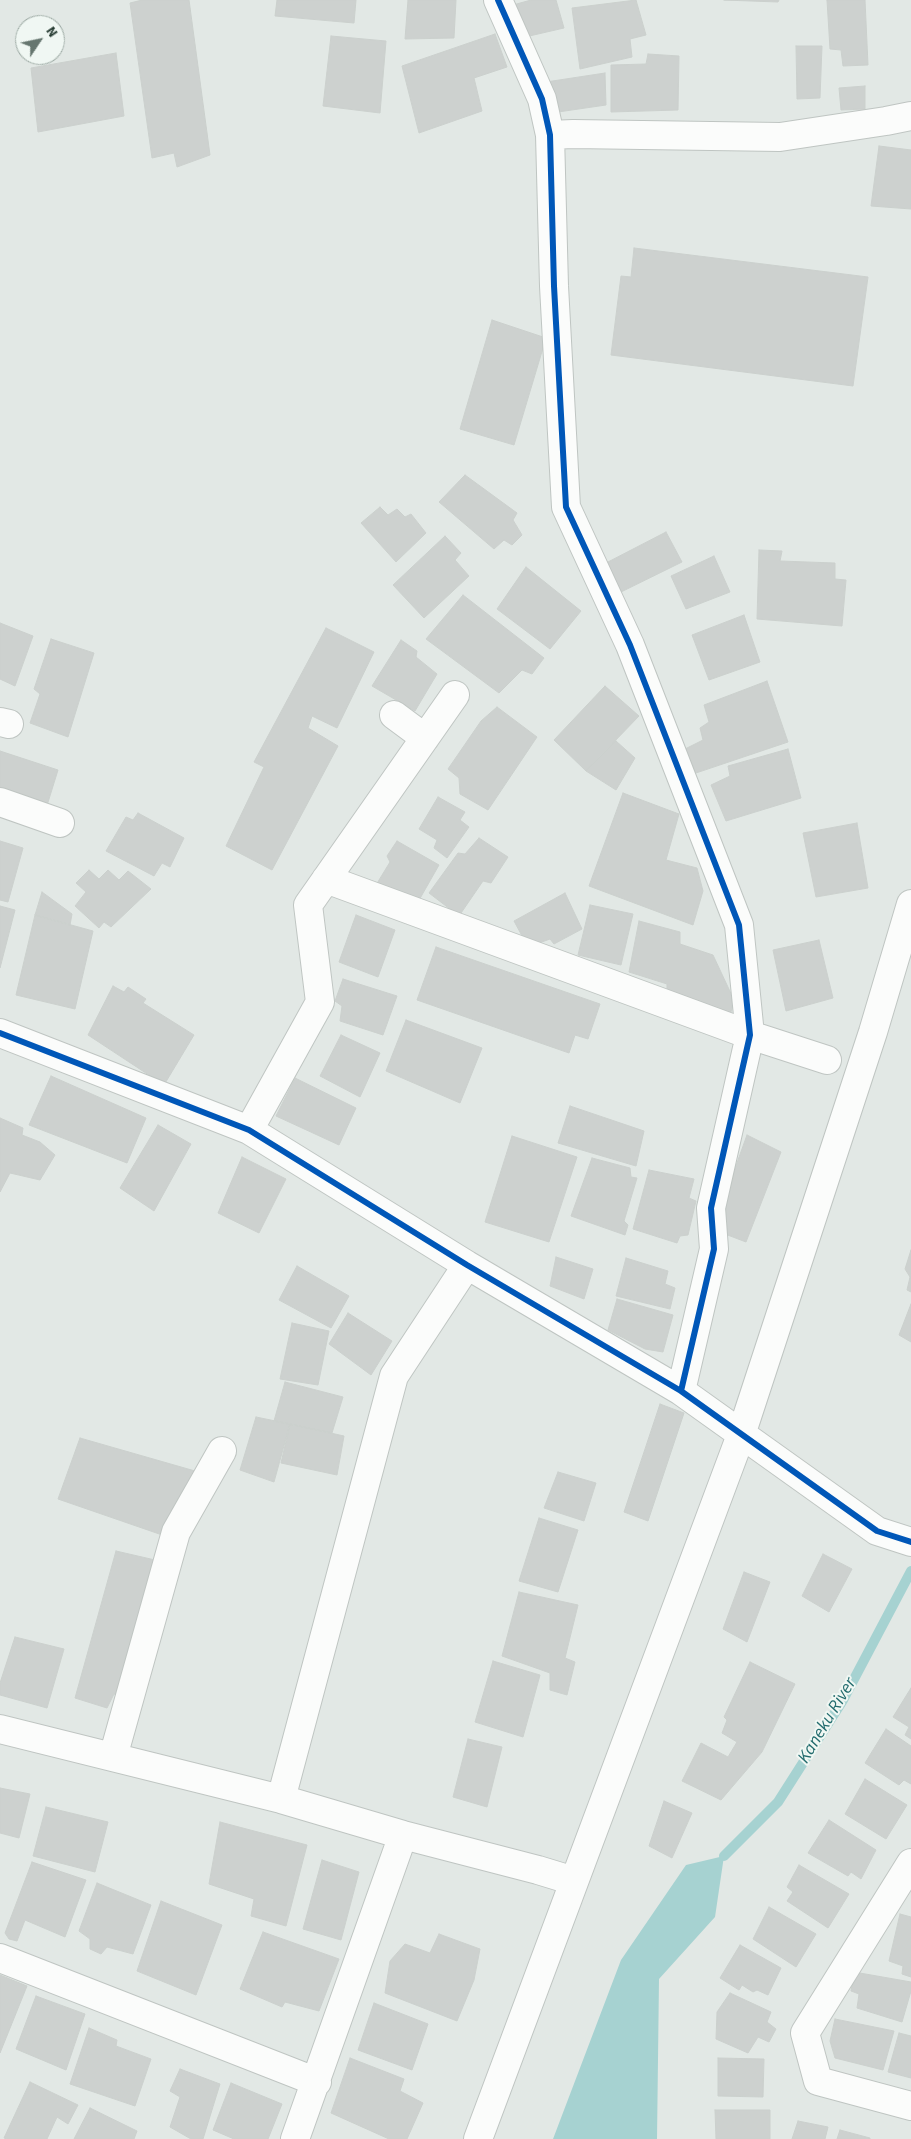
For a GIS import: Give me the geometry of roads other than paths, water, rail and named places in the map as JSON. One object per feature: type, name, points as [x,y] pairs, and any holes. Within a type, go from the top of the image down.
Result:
[{"type":"street","points":[[498,0],[542,99],[550,136],[554,286],[566,507],[630,645],[739,925],[750,1035],[711,1208],[714,1249],[681,1391]]},
{"type":"street","points":[[550,136],[573,134],[780,137],[911,116]]},
{"type":"street","points":[[249,1130],[320,1002],[308,905],[455,695]]},
{"type":"street","points":[[394,715],[426,738]]},
{"type":"street","points":[[0,802],[60,823]]},
{"type":"street","points":[[326,879],[750,1035],[828,1060]]},
{"type":"street","points":[[478,2139],[741,1435],[873,1032],[911,904]]},
{"type":"street","points":[[0,1033],[249,1130],[468,1265],[681,1391],[876,1531],[911,1542]]},
{"type":"street","points":[[281,1799],[394,1376],[468,1265]]},
{"type":"street","points":[[113,1757],[176,1532],[222,1451]]},
{"type":"street","points":[[0,1729],[281,1799],[403,1835],[574,1881]]},
{"type":"street","points":[[295,2139],[317,2082],[403,1835]]},
{"type":"street","points":[[911,1863],[805,2033],[818,2081],[911,2106]]},
{"type":"street","points":[[0,1958],[317,2082]]},
{"type":"water","points":[[724,1856],[715,1917],[659,1979],[657,2139],[553,2139],[621,1960],[686,1865]]},
{"type":"waterway","name":"Kaneku River","points":[[724,1856],[778,1802],[843,1700],[911,1571]]}]
